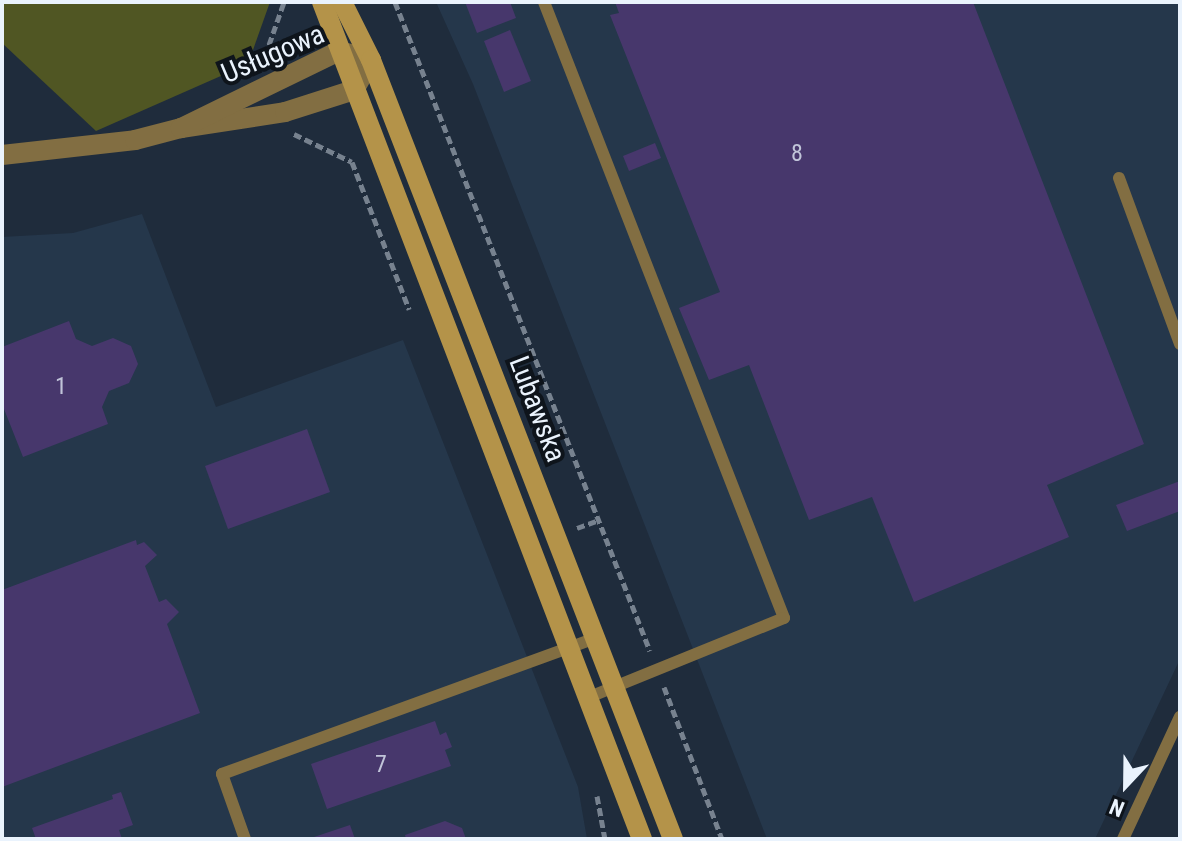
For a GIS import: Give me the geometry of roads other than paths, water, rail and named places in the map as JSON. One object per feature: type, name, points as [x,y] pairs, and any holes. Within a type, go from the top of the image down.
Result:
[{"type":"main road","name":"Lubawska","points":[[322,2],[642,839]]},
{"type":"main road","name":"Lubawska","points":[[342,2],[371,60],[673,839]]},
{"type":"street","name":"Usługowa","points":[[181,128],[339,51],[371,60]]},
{"type":"street","points":[[354,90],[371,60]]},
{"type":"street","name":"Usługowa","points":[[2,155],[135,140],[181,128],[285,112],[354,90]]},
{"type":"lane","points":[[544,2],[784,618],[589,697]]},
{"type":"lane","points":[[1119,178],[1180,344]]},
{"type":"lane","points":[[245,839],[222,774],[596,638]]},
{"type":"lane","points":[[1123,839],[1180,717]]}]
